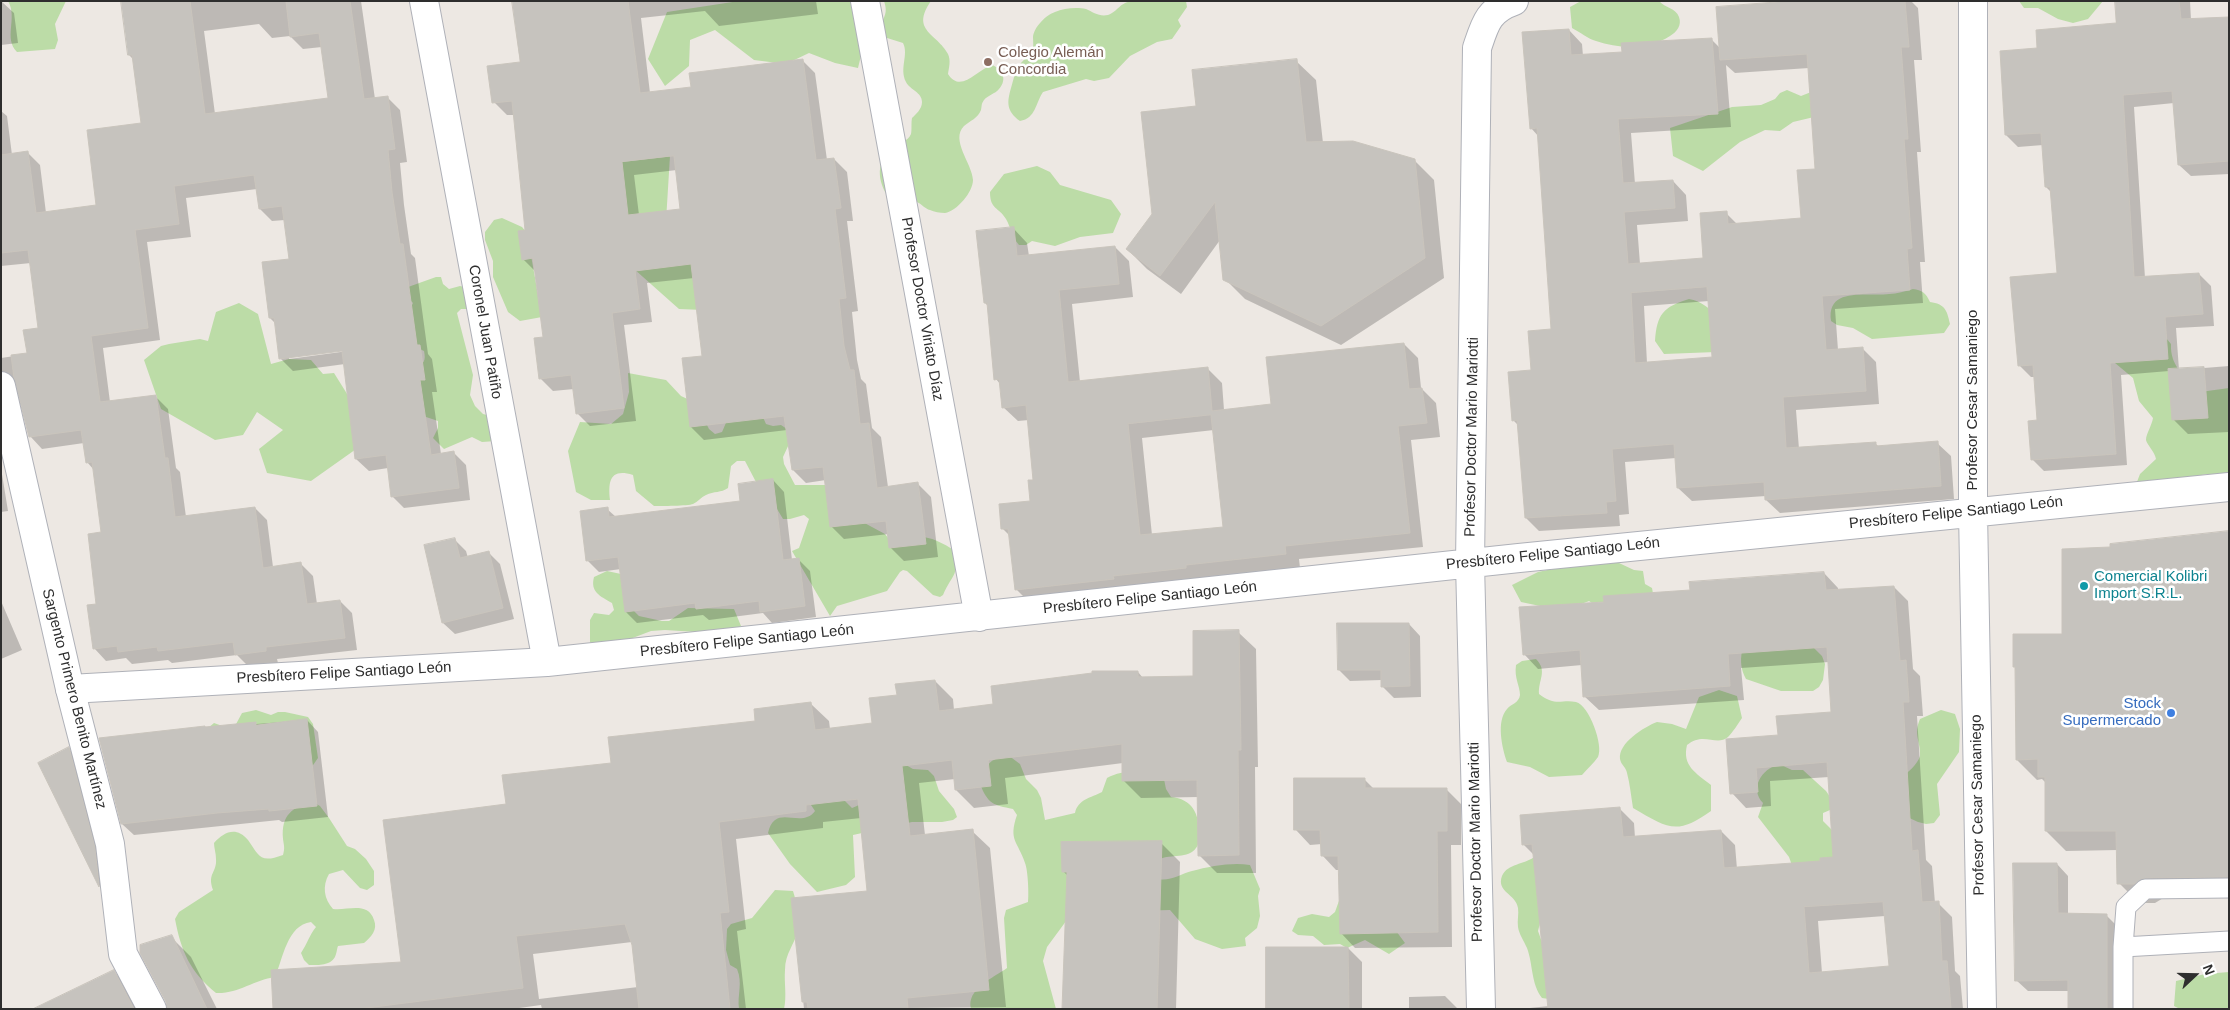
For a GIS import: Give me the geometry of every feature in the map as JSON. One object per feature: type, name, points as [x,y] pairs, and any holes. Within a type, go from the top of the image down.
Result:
[{"type":"street","name":"Coronel Juan Patiño","points":[[424,1],[547,662]]},
{"type":"street","name":"Profesor Doctor Viriato Díaz","points":[[865,1],[979,616]]},
{"type":"street","name":"Profesor Doctor Mario Mariotti","points":[[1480,1009],[1470,563],[1477,48],[1485,22],[1496,9],[1514,1]]},
{"type":"street","name":"Profesor Cesar Samaniego","points":[[1973,1],[1973,511],[1982,1009]]},
{"type":"street","name":"Sargento Primero Benito Martínez","points":[[1,386],[70,689],[110,844],[123,954],[152,1009]]},
{"type":"street","name":"Presbítero Felipe Santiago León","points":[[70,689],[547,662],[1470,563],[1973,511],[2229,487]]},
{"type":"lane","points":[[2123,1009],[2123,947],[2126,907],[2145,889],[2229,888]]},
{"type":"lane","points":[[2123,947],[2229,942]]},
{"type":"green space","points":[[8,1],[66,1],[55,24],[58,40],[55,49],[17,52],[11,41],[12,14]]},
{"type":"green space","points":[[739,1],[859,1],[864,43],[858,68],[835,63],[809,53],[786,64],[754,60],[715,30],[690,40],[689,66],[665,86],[648,59],[667,12]]},
{"type":"green space","points":[[884,1],[931,1],[925,11],[924,25],[948,54],[950,62],[948,74],[953,80],[958,82],[969,79],[992,65],[999,69],[1003,75],[1003,82],[999,89],[984,100],[978,115],[964,126],[960,132],[960,145],[973,180],[967,195],[950,212],[937,212],[919,203],[887,195],[881,182],[880,168],[885,156],[895,146],[910,136],[912,118],[922,105],[920,96],[908,85],[904,77],[905,48],[903,43],[884,37],[882,22],[886,7]]},
{"type":"green space","points":[[1134,1],[1186,1],[1187,7],[1178,20],[1181,26],[1172,39],[1157,42],[1130,56],[1109,78],[1094,81],[1086,79],[1043,92],[1032,114],[1025,119],[1020,121],[1012,114],[1008,102],[1017,69],[1032,52],[1034,33],[1044,19],[1059,11],[1075,8],[1086,9],[1099,15],[1108,15],[1125,3]]},
{"type":"green space","points":[[1581,1],[1659,1],[1678,14],[1679,25],[1673,34],[1653,44],[1624,47],[1605,44],[1590,39],[1572,28],[1570,7]]},
{"type":"green space","points":[[2019,1],[2103,1],[2088,19],[2073,23],[2058,19],[2038,8],[2024,8]]},
{"type":"green space","points":[[1834,83],[1814,117],[1793,122],[1780,131],[1765,130],[1740,142],[1703,171],[1673,156],[1670,128],[1732,107],[1761,105],[1775,99],[1780,93],[1787,90],[1801,96]]},
{"type":"green space","points":[[639,148],[670,156],[666,221],[688,250],[704,310],[679,309],[634,269],[608,173]]},
{"type":"green space","points":[[1037,166],[1050,172],[1060,185],[1111,200],[1121,214],[1113,233],[1080,237],[1055,246],[1032,241],[1026,245],[1019,245],[1006,219],[993,205],[990,192],[1004,174]]},
{"type":"green space","points":[[502,218],[522,227],[527,233],[542,317],[520,321],[508,312],[493,277],[493,261],[485,240],[485,232],[494,220]]},
{"type":"green space","points":[[441,277],[443,284],[449,289],[460,286],[468,288],[469,309],[461,309],[457,313],[473,375],[470,395],[475,406],[483,414],[487,415],[496,441],[482,442],[472,437],[444,449],[433,438],[438,428],[438,421],[426,417],[419,419],[416,369],[424,362],[425,354],[424,351],[417,348],[411,307],[413,303],[410,300],[408,287]]},
{"type":"green space","points":[[1913,289],[1921,291],[1930,302],[1939,304],[1944,308],[1950,324],[1944,333],[1872,339],[1853,328],[1837,325],[1831,321],[1831,310],[1835,302],[1842,298],[1860,295],[1895,294]]},
{"type":"green space","points":[[1689,299],[1706,306],[1713,312],[1742,351],[1664,354],[1655,341],[1660,318],[1673,305]]},
{"type":"green space","points":[[239,303],[258,314],[271,364],[289,359],[311,360],[323,374],[334,373],[354,405],[359,447],[311,481],[267,473],[259,449],[283,430],[257,412],[243,435],[215,440],[161,409],[144,360],[161,346],[200,339],[208,341],[216,312]]},
{"type":"green space","points":[[2162,333],[2171,344],[2171,352],[2176,365],[2200,392],[2229,388],[2229,475],[2207,474],[2135,487],[2140,474],[2156,459],[2146,440],[2153,418],[2139,401],[2133,378],[2115,363],[2113,347]]},
{"type":"green space","points":[[628,373],[666,380],[681,396],[696,403],[709,429],[715,434],[722,432],[728,418],[757,403],[766,424],[773,426],[781,425],[787,429],[789,444],[783,457],[784,464],[795,485],[825,485],[859,520],[885,534],[889,539],[922,537],[935,540],[952,549],[956,569],[943,595],[940,597],[933,595],[907,571],[903,570],[887,591],[837,606],[830,616],[792,551],[799,548],[809,519],[804,515],[783,519],[774,504],[756,482],[745,461],[737,461],[731,466],[728,488],[706,495],[690,505],[654,506],[636,491],[633,475],[625,473],[619,473],[612,478],[610,482],[610,500],[591,500],[576,492],[568,451],[580,422],[611,424],[623,414],[629,392]]},
{"type":"green space","points":[[1596,560],[1619,563],[1634,570],[1643,571],[1645,584],[1652,588],[1654,599],[1592,603],[1589,601],[1564,611],[1521,602],[1512,585],[1538,572]]},
{"type":"green space","points":[[607,571],[621,574],[634,611],[639,616],[669,621],[688,608],[734,609],[741,626],[727,640],[697,632],[665,630],[651,631],[630,639],[596,647],[590,642],[590,620],[594,613],[609,615],[614,610],[612,603],[597,593],[593,586],[594,577]]},
{"type":"green space","points":[[1811,645],[1822,656],[1825,664],[1823,680],[1819,687],[1813,691],[1781,691],[1746,679],[1744,676],[1741,665],[1742,651]]},
{"type":"green space","points":[[1536,659],[1540,663],[1542,672],[1539,694],[1554,701],[1576,702],[1586,710],[1594,726],[1599,744],[1598,757],[1582,775],[1549,777],[1530,767],[1507,762],[1503,749],[1501,727],[1504,714],[1518,700],[1520,695],[1516,665],[1522,661]]},
{"type":"green space","points":[[1719,690],[1737,696],[1742,718],[1728,737],[1723,740],[1699,739],[1693,741],[1687,745],[1686,752],[1688,764],[1691,768],[1711,785],[1711,811],[1689,824],[1672,826],[1655,820],[1633,808],[1630,786],[1620,759],[1623,747],[1633,736],[1657,722],[1672,724],[1686,729],[1699,697]]},
{"type":"green space","points":[[256,710],[271,715],[285,712],[308,717],[313,724],[318,758],[309,771],[208,728],[214,723],[228,728],[235,726],[242,713]]},
{"type":"green space","points":[[1941,710],[1955,714],[1960,729],[1959,752],[1937,784],[1940,815],[1934,823],[1926,824],[1905,816],[1901,778],[1915,765],[1920,756],[1917,730],[1920,719]]},
{"type":"green space","points":[[887,754],[913,769],[928,770],[934,776],[939,791],[954,809],[957,817],[953,820],[942,822],[912,822],[853,835],[855,877],[846,885],[817,892],[790,864],[768,833],[771,824],[776,819],[782,817],[803,818],[815,811],[811,805],[803,804],[841,797],[852,808],[859,805]]},
{"type":"green space","points":[[1008,755],[1020,764],[1026,779],[1037,790],[1041,798],[1045,820],[1075,813],[1082,802],[1102,792],[1107,778],[1114,775],[1134,771],[1163,774],[1166,789],[1171,797],[1178,798],[1189,804],[1196,813],[1199,826],[1199,840],[1196,848],[1189,854],[1160,859],[1155,878],[1169,879],[1192,871],[1221,865],[1250,865],[1260,889],[1258,896],[1260,916],[1257,928],[1245,938],[1246,946],[1222,949],[1195,939],[1170,910],[1072,913],[1047,947],[1043,961],[1056,1009],[971,1009],[971,1002],[977,990],[988,980],[1007,968],[1004,918],[1006,910],[1028,902],[1026,866],[1015,840],[1013,830],[1017,815],[1013,809],[996,805],[989,800],[980,784],[989,764],[996,759]]},
{"type":"green space","points":[[1779,764],[1792,770],[1803,770],[1826,791],[1837,807],[1823,813],[1823,821],[1834,832],[1836,860],[1794,871],[1789,857],[1758,817],[1763,803],[1757,791],[1757,785],[1767,770]]},
{"type":"green space","points":[[313,802],[320,806],[347,846],[355,849],[366,859],[374,871],[374,885],[367,890],[360,888],[343,870],[329,874],[325,883],[328,901],[333,909],[356,908],[367,911],[374,920],[375,927],[373,933],[364,943],[338,946],[334,958],[329,963],[309,965],[301,953],[316,927],[311,922],[303,924],[291,936],[275,977],[232,991],[216,993],[199,977],[188,960],[180,941],[175,919],[179,912],[213,890],[211,880],[216,864],[214,843],[218,839],[230,832],[235,832],[244,836],[258,854],[264,858],[269,859],[283,855],[283,831],[286,818],[289,813],[299,807]]},
{"type":"green space","points":[[1534,857],[1542,915],[1538,931],[1543,945],[1549,999],[1542,998],[1538,992],[1529,954],[1520,935],[1516,903],[1504,889],[1501,881],[1502,876],[1512,866]]},
{"type":"green space","points":[[775,890],[793,891],[799,915],[798,930],[785,964],[784,1009],[739,1009],[740,979],[737,969],[730,965],[726,950],[727,929],[731,924],[752,918]]},
{"type":"green space","points":[[1340,898],[1391,924],[1405,943],[1389,954],[1365,940],[1347,948],[1340,944],[1324,945],[1313,936],[1298,935],[1292,931],[1298,918],[1312,914],[1329,917],[1335,912]]},
{"type":"green space","points":[[2229,972],[2229,1009],[2180,1009],[2174,1006],[2176,981],[2205,974]]},
{"type":"building","points":[[121,1],[190,1],[205,114],[328,98],[319,33],[290,37],[286,1],[350,1],[364,99],[388,96],[395,149],[388,150],[392,192],[400,244],[403,244],[417,345],[420,345],[425,380],[420,380],[431,455],[454,451],[459,488],[391,497],[386,455],[355,459],[342,351],[279,359],[274,318],[269,318],[262,262],[289,259],[282,206],[259,209],[254,175],[174,186],[179,224],[135,230],[148,328],[91,336],[100,402],[156,395],[165,458],[168,458],[175,517],[255,507],[263,568],[301,562],[307,604],[340,600],[345,638],[266,647],[266,651],[235,655],[233,642],[158,651],[157,647],[118,652],[117,646],[93,649],[87,605],[96,604],[88,534],[101,532],[92,462],[86,463],[81,430],[29,437],[14,378],[11,355],[27,353],[23,330],[38,328],[28,250],[1,253],[1,155],[28,151],[36,213],[96,205],[87,130],[141,123],[132,55],[128,55]]},
{"type":"building","points":[[512,1],[628,1],[640,93],[691,87],[689,73],[803,59],[816,160],[834,158],[841,208],[835,209],[846,298],[839,299],[844,346],[850,370],[854,370],[860,424],[869,423],[877,488],[918,482],[926,544],[889,548],[886,521],[830,527],[823,467],[792,470],[784,416],[690,427],[682,358],[702,356],[691,264],[635,271],[640,309],[612,313],[624,408],[576,414],[571,375],[539,379],[534,338],[543,337],[533,258],[522,260],[518,231],[525,230],[512,101],[492,103],[487,66],[520,62]],"holes":[[[674,156],[680,209],[628,215],[622,162]]]},
{"type":"building","points":[[1790,1],[1905,1],[1909,47],[1901,47],[1908,139],[1904,139],[1912,248],[1907,249],[1910,290],[1822,296],[1826,350],[1863,347],[1866,391],[1783,397],[1786,448],[1876,442],[1876,446],[1938,441],[1941,486],[1765,500],[1764,482],[1677,488],[1674,444],[1612,449],[1616,501],[1606,502],[1607,513],[1525,518],[1517,420],[1512,421],[1508,372],[1531,370],[1528,331],[1551,329],[1537,128],[1530,129],[1522,32],[1569,29],[1571,55],[1622,52],[1621,43],[1712,38],[1718,114],[1618,119],[1623,183],[1673,180],[1675,208],[1624,212],[1628,264],[1703,258],[1700,213],[1727,211],[1728,224],[1801,218],[1797,170],[1815,169],[1807,54],[1720,60],[1716,7]],"holes":[[[1707,287],[1712,357],[1635,363],[1631,293]]]},
{"type":"building","points":[[2115,1],[2179,1],[2181,19],[2229,17],[2229,161],[2178,165],[2172,91],[2123,95],[2134,277],[2199,273],[2203,314],[2165,317],[2168,359],[2110,363],[2116,454],[2031,460],[2028,421],[2037,420],[2033,365],[2018,366],[2010,277],[2057,273],[2050,187],[2045,187],[2041,133],[2005,135],[2000,51],[2037,48],[2036,30],[2116,23]]},
{"type":"building","points":[[1297,59],[1306,142],[1353,141],[1415,159],[1425,258],[1321,326],[1223,280],[1215,202],[1160,276],[1126,249],[1152,214],[1141,112],[1196,106],[1192,70]]},
{"type":"building","points":[[1014,227],[1017,256],[1115,246],[1119,284],[1059,290],[1068,382],[1208,367],[1212,411],[1271,404],[1266,357],[1404,343],[1409,389],[1422,388],[1427,423],[1398,426],[1410,533],[1285,546],[1286,554],[1186,565],[1186,568],[1113,576],[1114,579],[1015,590],[1008,529],[1001,529],[999,504],[1030,501],[1028,480],[1033,480],[1026,405],[1002,408],[999,379],[994,380],[987,303],[984,303],[976,231]],"holes":[[[1211,415],[1223,527],[1140,535],[1128,424]]]},
{"type":"building","points":[[2204,367],[2208,418],[2172,420],[2168,369]]},
{"type":"building","points":[[773,479],[783,560],[799,558],[805,606],[760,612],[759,601],[696,609],[695,603],[625,612],[618,557],[586,561],[580,511],[608,507],[609,517],[740,501],[738,484]]},
{"type":"building","name":"Stock Supermercado","points":[[2229,531],[2229,877],[2145,878],[2134,884],[2117,884],[2116,831],[2045,831],[2045,777],[2038,777],[2038,759],[2016,760],[2013,634],[2062,634],[2062,549],[2110,547],[2110,544]]},
{"type":"building","points":[[455,538],[460,558],[489,551],[503,608],[442,623],[424,545]]},
{"type":"building","points":[[1824,572],[1826,590],[1894,586],[1900,661],[1906,660],[1909,702],[1903,702],[1912,851],[1918,850],[1922,902],[1939,901],[1942,961],[1947,961],[1951,1009],[1548,1009],[1532,844],[1522,845],[1520,815],[1620,807],[1623,837],[1721,830],[1724,868],[1820,861],[1820,858],[1833,857],[1827,762],[1756,768],[1758,792],[1730,794],[1726,739],[1778,735],[1776,716],[1831,712],[1827,647],[1728,654],[1730,686],[1583,697],[1580,650],[1523,655],[1519,607],[1604,602],[1603,596],[1690,590],[1689,582]],"holes":[[[1883,902],[1889,966],[1809,973],[1804,907]]]},
{"type":"building","points":[[1337,623],[1409,623],[1410,686],[1381,687],[1381,670],[1338,670]]},
{"type":"building","points":[[1239,630],[1241,750],[1238,750],[1239,855],[1198,856],[1197,780],[1122,781],[1122,744],[988,760],[991,786],[955,790],[952,760],[902,766],[910,836],[973,829],[989,990],[907,998],[908,1009],[808,1009],[807,1002],[802,1002],[791,898],[867,891],[858,799],[806,805],[806,811],[719,822],[729,912],[720,913],[730,1009],[639,1009],[632,945],[625,924],[516,936],[523,988],[358,1009],[273,1009],[271,970],[401,962],[383,820],[506,804],[502,775],[611,763],[608,737],[755,721],[754,709],[811,702],[815,730],[872,723],[869,698],[897,695],[895,684],[935,680],[939,711],[993,704],[991,686],[1092,673],[1092,671],[1138,671],[1138,677],[1193,676],[1193,631]]},
{"type":"building","points":[[307,719],[317,806],[269,811],[269,809],[217,813],[121,824],[99,738],[205,726],[256,722],[256,725]]},
{"type":"building","points":[[69,747],[95,847],[99,887],[38,763]]},
{"type":"building","points":[[1294,778],[1365,778],[1365,788],[1447,788],[1447,831],[1437,831],[1438,932],[1340,934],[1338,856],[1321,856],[1320,830],[1294,830]]},
{"type":"building","points":[[1162,841],[1157,1009],[1062,1009],[1067,872],[1062,872],[1061,842]]},
{"type":"building","points":[[2013,863],[2057,863],[2058,913],[2107,914],[2107,1009],[2068,1009],[2068,980],[2015,981]]},
{"type":"building","points":[[172,935],[207,1009],[167,1009],[166,1002],[140,953],[140,945]]},
{"type":"building","points":[[1266,947],[1348,947],[1349,1009],[1266,1009]]},
{"type":"building","points":[[114,970],[134,1009],[33,1009]]},
{"type":"place","name":"Colegio Alemán Concordia","points":[[988,62]]},
{"type":"place","name":"Comercial Kolibri Import S.R.L.","points":[[2084,586]]},
{"type":"place","name":"Stock Supermercado","points":[[2171,713]]}]
